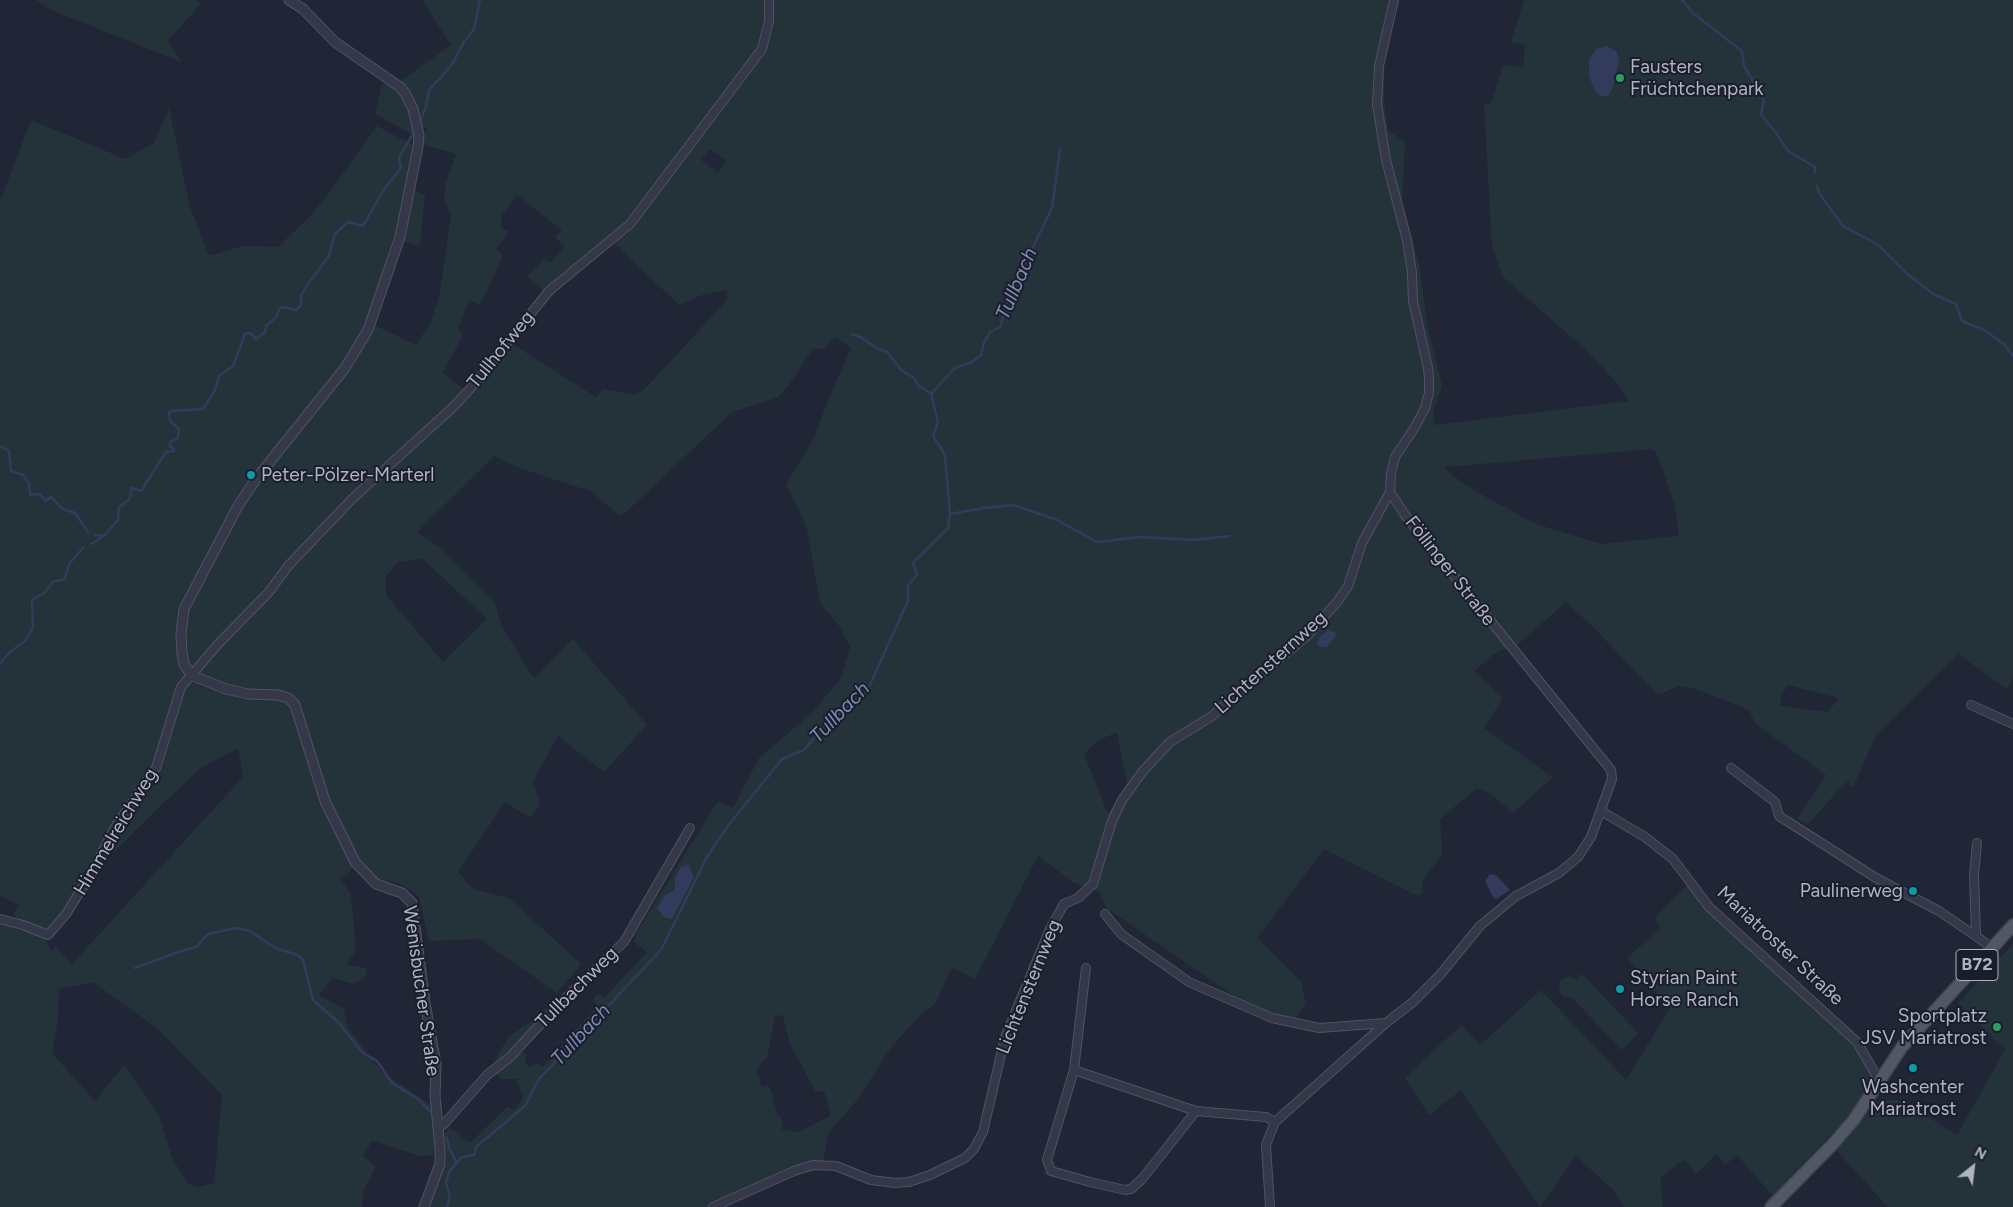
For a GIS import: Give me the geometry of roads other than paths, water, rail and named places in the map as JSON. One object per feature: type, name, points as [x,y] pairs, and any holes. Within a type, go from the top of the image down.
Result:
[{"type":"main road","name":"B72","points":[[1771,1207],[1848,1127],[1902,1047],[2013,925]]},
{"type":"street","points":[[190,676],[184,664],[182,653],[181,634],[184,608],[246,492],[345,368],[368,330],[400,237],[417,153],[419,135],[416,122],[409,100],[400,87],[335,42],[303,9],[288,0]]},
{"type":"street","name":"Tullhofweg","points":[[190,676],[269,592],[288,566],[352,499],[463,396],[549,291],[630,224],[762,49],[769,22],[769,0]]},
{"type":"street","points":[[1390,492],[1391,473],[1395,458],[1425,408],[1429,386],[1428,368],[1413,301],[1412,273],[1407,240],[1389,177],[1378,104],[1379,66],[1394,0]]},
{"type":"street","name":"Föllinger Straße","points":[[1270,1207],[1266,1144],[1275,1122],[1412,1002],[1439,976],[1480,926],[1516,896],[1559,873],[1578,857],[1591,837],[1612,779],[1611,770],[1411,523],[1390,492]]},
{"type":"street","name":"Lichtensternweg","points":[[713,1207],[794,1171],[813,1165],[836,1166],[871,1180],[895,1183],[909,1182],[930,1175],[965,1158],[974,1149],[983,1132],[1005,1037],[1050,929],[1064,904],[1078,898],[1093,884],[1112,821],[1122,800],[1143,771],[1170,742],[1212,716],[1308,635],[1338,601],[1348,586],[1362,543],[1390,492]]},
{"type":"street","name":"Himmelreichweg","points":[[0,920],[23,925],[48,935],[66,914],[91,874],[115,827],[156,768],[182,687],[190,676]]},
{"type":"street","name":"Wenisbucher Straße","points":[[190,676],[226,689],[248,694],[278,695],[288,698],[295,705],[325,801],[355,862],[376,884],[402,893],[412,903],[425,1003],[435,1058],[435,1096],[440,1164],[424,1207]]},
{"type":"street","points":[[1971,705],[2013,724]]},
{"type":"street","points":[[1731,768],[1775,802],[1779,816],[1876,878],[1939,911],[1976,934],[1993,948]]},
{"type":"street","name":"Mariatroster Straße","points":[[1601,811],[1645,837],[1674,859],[1709,907],[1814,1005],[1857,1042],[1879,1080]]},
{"type":"street","name":"Tullbachweg","points":[[438,1127],[444,1124],[487,1075],[510,1057],[559,1004],[624,942],[690,828]]},
{"type":"street","points":[[1976,934],[1974,876],[1977,843]]},
{"type":"street","points":[[1105,914],[1121,934],[1189,982],[1272,1018],[1319,1028],[1386,1023]]},
{"type":"street","points":[[1086,968],[1074,1070],[1046,1160],[1051,1171],[1124,1190],[1131,1189],[1142,1179],[1196,1111]]},
{"type":"street","points":[[1074,1070],[1196,1111],[1266,1117],[1275,1122]]},
{"type":"water","points":[[1607,46],[1617,52],[1619,61],[1613,87],[1608,96],[1603,96],[1595,91],[1589,76],[1589,60],[1596,49]]},
{"type":"water","points":[[1328,630],[1336,633],[1335,637],[1327,647],[1320,647],[1317,644],[1319,638]]},
{"type":"water","points":[[688,864],[694,877],[672,919],[664,917],[657,908],[665,895],[675,890],[675,878],[680,868]]},
{"type":"water","points":[[1490,874],[1496,875],[1510,890],[1496,899],[1493,897],[1485,881]]},
{"type":"waterway","points":[[419,124],[426,107],[429,90],[451,66],[464,42],[474,29],[480,0]]},
{"type":"waterway","points":[[1682,0],[1694,14],[1742,51],[1744,66],[1764,99],[1761,115],[1788,151],[1815,167],[1815,173]]},
{"type":"waterway","points":[[91,544],[104,536],[118,520],[119,507],[129,500],[132,488],[141,491],[166,452],[174,451],[170,446],[170,442],[178,438],[179,429],[170,421],[169,412],[203,409],[215,390],[219,376],[233,366],[245,334],[250,333],[256,339],[265,332],[266,326],[277,316],[279,309],[283,307],[296,310],[301,305],[301,296],[307,285],[329,256],[335,234],[348,222],[363,226],[383,191],[401,168],[399,157],[415,131]]},
{"type":"waterway","name":"Tullbach","points":[[447,1207],[450,1197],[446,1183],[449,1172],[462,1157],[474,1155],[476,1147],[525,1106],[539,1079],[661,950],[707,857],[727,827],[782,759],[804,750],[825,725],[867,691],[908,601],[908,586],[917,574],[913,563],[948,528],[950,514],[945,455],[933,436],[938,422],[931,394],[955,368],[972,362],[981,355],[984,343],[990,332],[1000,327],[1010,294],[1052,208],[1060,150]]},
{"type":"waterway","points":[[1817,186],[1819,193],[1843,226],[1877,244],[1906,273],[1933,294],[1956,304],[1962,321],[1984,330],[2005,345],[2013,356]]},
{"type":"waterway","points":[[852,334],[887,352],[902,371],[913,377],[919,386],[930,393]]},
{"type":"waterway","points":[[0,446],[9,451],[11,471],[23,475],[29,484],[30,495],[39,494],[46,501],[51,497],[63,509],[75,513],[88,532]]},
{"type":"waterway","points":[[950,514],[1013,505],[1057,520],[1097,542],[1139,537],[1193,540],[1229,536]]},
{"type":"waterway","points":[[95,535],[104,536]]},
{"type":"waterway","points":[[0,664],[9,653],[25,641],[33,628],[32,600],[44,593],[53,582],[65,579],[69,564],[83,548]]},
{"type":"waterway","points":[[135,968],[196,947],[208,934],[236,928],[250,931],[275,948],[298,955],[303,960],[313,1000],[338,1022],[362,1052],[377,1061],[392,1083],[418,1099],[430,1111]]},
{"type":"waterway","points":[[447,1138],[449,1148],[457,1163]]},
{"type":"place","name":"Fausters Früchtchenpark","points":[[1620,78]]},
{"type":"place","name":"Peter-Pölzer-Marterl","points":[[251,475]]},
{"type":"place","name":"Paulinerweg","points":[[1913,891]]},
{"type":"place","name":"Styrian Paint Horse Ranch","points":[[1620,989]]},
{"type":"place","name":"Sportplatz JSV Mariatrost","points":[[1997,1027]]},
{"type":"place","name":"Washcenter Mariatrost","points":[[1913,1068]]}]
